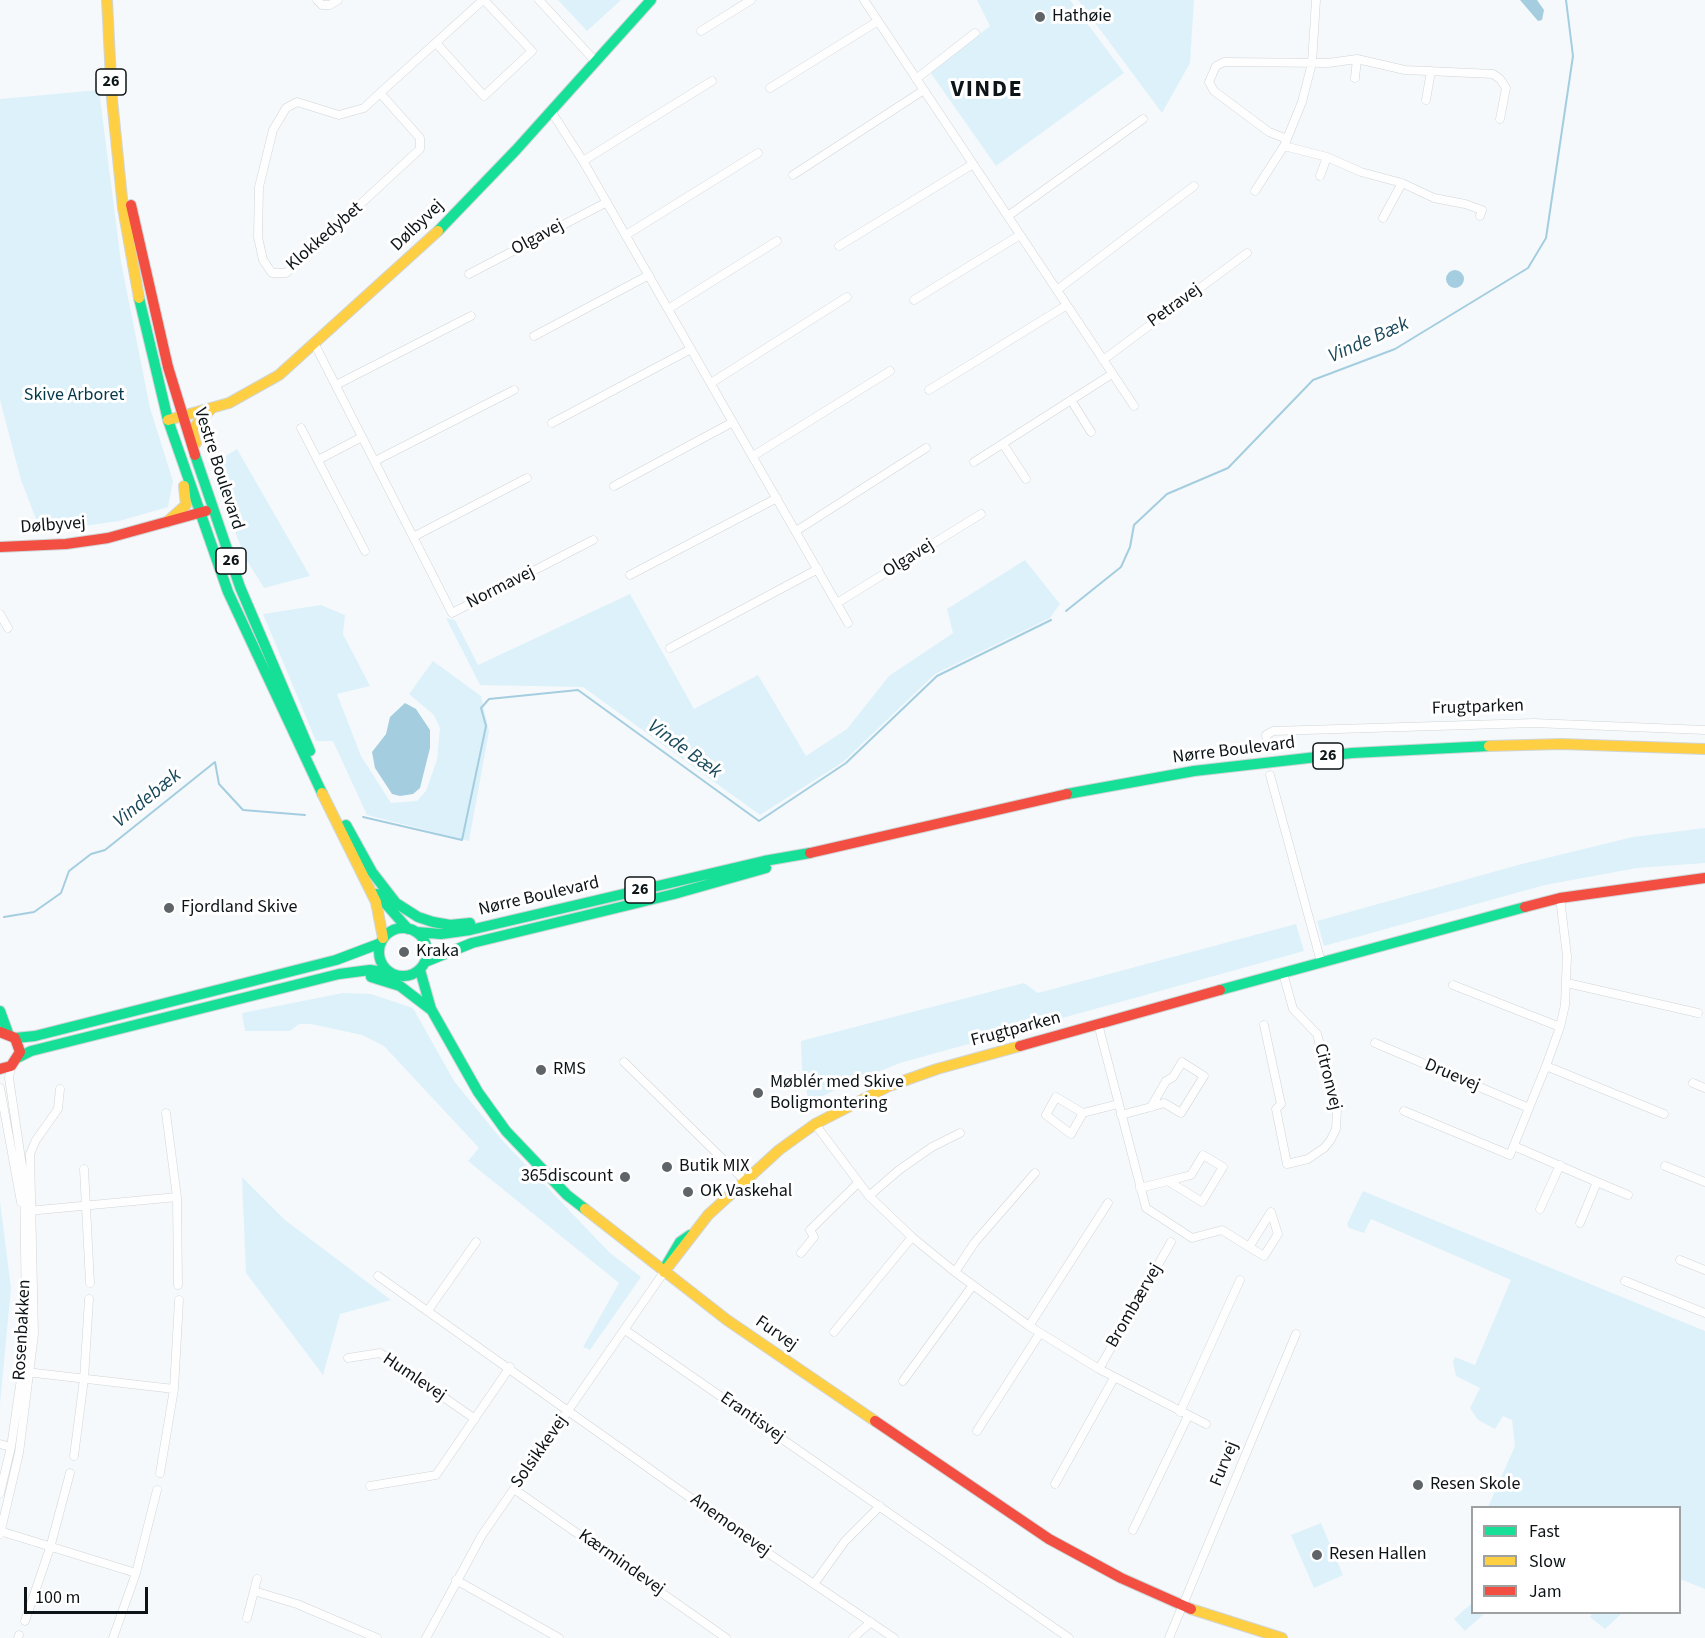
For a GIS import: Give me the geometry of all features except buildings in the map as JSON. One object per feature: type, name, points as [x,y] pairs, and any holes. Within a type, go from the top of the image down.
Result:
[{"type":"main road","name":"Vestre Boulevard","points":[[107,0],[112,99],[123,208],[144,323],[168,420],[199,513],[258,662],[381,914],[382,941]]},
{"type":"main road","name":"Dølbyvej","points":[[168,420],[240,398],[268,381],[314,343],[378,287],[454,215],[651,0]]},
{"type":"main road","name":"Vestre Boulevard","points":[[120,163],[182,417],[212,510],[308,749],[346,825],[350,840],[375,891],[389,910],[412,930]]},
{"type":"main road","points":[[212,408],[196,425],[193,434],[222,523],[222,536]]},
{"type":"main road","points":[[167,522],[186,505],[187,498],[174,454],[173,435]]},
{"type":"main road","name":"Dølbyvej","points":[[0,547],[108,538],[212,510]]},
{"type":"main road","name":"Nørre Boulevard","points":[[412,930],[455,933],[1041,799],[1205,770],[1352,753],[1470,746],[1561,744],[1705,749]]},
{"type":"main road","name":"26","points":[[346,825],[385,891],[396,903],[418,917],[433,922],[458,924],[542,908],[566,908]]},
{"type":"main road","name":"Nørre Boulevard","points":[[422,966],[472,944],[685,891],[810,853]]},
{"type":"main road","name":"Frugtparken","points":[[664,1272],[685,1248],[695,1231],[744,1180],[779,1150],[815,1124],[856,1101],[937,1069],[1478,918],[1560,898],[1705,878]]},
{"type":"main road","name":"26","points":[[394,930],[412,930],[425,942],[422,966],[406,976],[394,974],[379,957],[382,941],[394,930]]},
{"type":"main road","points":[[7,1035],[35,1036],[336,960],[382,941]]},
{"type":"main road","name":"Furvej","points":[[422,966],[429,1005]]},
{"type":"main road","points":[[0,1069],[11,1066],[19,1057],[31,1051],[339,974],[364,970],[394,974]]},
{"type":"main road","points":[[339,974],[391,981],[429,1005]]},
{"type":"main road","name":"Furvej","points":[[394,974],[429,1005],[478,1092],[506,1131],[567,1195],[727,1320],[1049,1539],[1121,1578],[1184,1607],[1282,1638]]},
{"type":"main road","points":[[0,1011],[7,1035],[19,1047],[19,1057]]},
{"type":"street","points":[[317,0],[322,5],[330,5],[338,0]]},
{"type":"street","points":[[436,43],[484,96],[532,51],[483,0]]},
{"type":"street","name":"Klokkedybet","points":[[380,93],[420,138],[420,149],[286,273],[273,273],[263,260],[258,237],[259,187],[273,130],[286,108],[297,102],[330,114],[348,114],[364,108],[380,93],[483,0]]},
{"type":"street","points":[[539,0],[595,61]]},
{"type":"street","points":[[701,32],[751,0]]},
{"type":"street","points":[[1255,191],[1285,143],[1302,102],[1312,63],[1316,0]]},
{"type":"street","points":[[868,2],[916,79],[1134,406]]},
{"type":"street","points":[[770,88],[878,21]]},
{"type":"street","points":[[916,79],[975,33]]},
{"type":"street","points":[[1355,78],[1357,59]]},
{"type":"street","points":[[1480,216],[1482,210],[1434,198],[1402,183],[1361,172],[1327,157],[1285,143],[1214,91],[1209,82],[1210,74],[1216,66],[1224,62],[1312,63],[1357,59],[1405,70],[1493,74],[1506,88],[1500,119]]},
{"type":"street","points":[[1426,100],[1431,72]]},
{"type":"street","points":[[583,161],[712,81]]},
{"type":"street","points":[[793,175],[924,90]]},
{"type":"street","points":[[551,111],[607,202],[848,622]]},
{"type":"street","points":[[1008,216],[1143,119]]},
{"type":"street","points":[[626,235],[758,153]]},
{"type":"street","points":[[1320,176],[1327,157]]},
{"type":"street","points":[[839,246],[973,164]]},
{"type":"street","points":[[1383,218],[1402,183]]},
{"type":"street","points":[[1057,290],[1194,186]]},
{"type":"street","name":"Olgavej","points":[[469,274],[607,202]]},
{"type":"street","points":[[914,300],[1020,235]]},
{"type":"street","points":[[668,309],[777,241]]},
{"type":"street","name":"Petravej","points":[[1103,360],[1247,253]]},
{"type":"street","points":[[534,336],[649,275]]},
{"type":"street","points":[[711,383],[847,297]]},
{"type":"street","points":[[929,390],[1066,305]]},
{"type":"street","points":[[336,385],[471,316]]},
{"type":"street","name":"Normavej","points":[[314,343],[452,613],[593,540]]},
{"type":"street","points":[[552,423],[691,349]]},
{"type":"street","points":[[753,456],[890,371]]},
{"type":"street","points":[[974,462],[1112,374]]},
{"type":"street","points":[[375,461],[514,390]]},
{"type":"street","points":[[1071,400],[1091,432]]},
{"type":"street","points":[[614,486],[733,422]]},
{"type":"street","points":[[302,428],[365,551]]},
{"type":"street","points":[[318,460],[362,437]]},
{"type":"street","points":[[1003,444],[1026,478]]},
{"type":"street","points":[[796,531],[926,448]]},
{"type":"street","points":[[414,537],[527,478]]},
{"type":"street","points":[[630,575],[777,498]]},
{"type":"street","name":"Olgavej","points":[[837,603],[981,514]]},
{"type":"street","points":[[670,648],[818,569]]},
{"type":"street","points":[[0,614],[8,628]]},
{"type":"street","name":"Frugtparken","points":[[1268,749],[1266,735],[1273,730],[1534,723],[1705,730]]},
{"type":"street","points":[[1270,775],[1321,962]]},
{"type":"street","points":[[1404,1111],[1510,1155],[1560,1027],[1567,982],[1566,931],[1560,898]]},
{"type":"street","name":"Citronvej","points":[[1264,1025],[1281,1104],[1276,1109],[1287,1164],[1308,1159],[1330,1141],[1336,1129],[1337,1109],[1317,1034],[1293,1009],[1283,973]]},
{"type":"street","points":[[1567,982],[1698,1013]]},
{"type":"street","points":[[1453,985],[1560,1027]]},
{"type":"street","points":[[1098,1024],[1143,1203],[1151,1214],[1192,1238],[1222,1230],[1249,1247],[1264,1256],[1278,1234],[1271,1212],[1249,1247]]},
{"type":"street","name":"Druevej","points":[[1375,1043],[1529,1108]]},
{"type":"street","points":[[624,1062],[744,1180]]},
{"type":"street","points":[[1121,1115],[1151,1107],[1164,1103],[1181,1113],[1204,1076],[1182,1062],[1173,1077],[1166,1081],[1151,1107]]},
{"type":"street","name":"Rosenbakken","points":[[0,1493],[26,1372],[24,1179],[9,1078],[11,1066]]},
{"type":"street","points":[[1546,1066],[1664,1114]]},
{"type":"street","points":[[1693,1083],[1705,1088]]},
{"type":"street","name":"Rosenbakken","points":[[0,1088],[16,1185],[24,1212]]},
{"type":"street","points":[[60,1089],[58,1109],[32,1147],[35,1293],[20,1453],[0,1532],[136,1573]]},
{"type":"street","points":[[1083,1113],[1071,1134],[1046,1115],[1056,1097],[1083,1113],[1118,1104]]},
{"type":"street","points":[[165,1113],[177,1197],[178,1285]]},
{"type":"street","name":"Brombærvej","points":[[815,1124],[857,1184],[912,1237],[973,1286],[1029,1326],[1114,1378],[1206,1424]]},
{"type":"street","points":[[869,1196],[899,1170],[932,1147],[960,1133]]},
{"type":"street","points":[[1514,1146],[1628,1195]]},
{"type":"street","points":[[1140,1188],[1191,1175],[1203,1155],[1223,1167],[1202,1202],[1168,1181]]},
{"type":"street","points":[[1540,1209],[1560,1165]]},
{"type":"street","points":[[1665,1166],[1705,1182]]},
{"type":"street","points":[[84,1169],[90,1283]]},
{"type":"street","points":[[955,1272],[975,1242],[1035,1173]]},
{"type":"street","points":[[1580,1222],[1597,1182]]},
{"type":"street","points":[[801,1253],[814,1238],[810,1230],[857,1184]]},
{"type":"street","points":[[24,1212],[177,1197]]},
{"type":"street","points":[[1029,1326],[1107,1203]]},
{"type":"street","points":[[834,1332],[912,1237]]},
{"type":"street","points":[[429,1310],[476,1242]]},
{"type":"street","name":"Brombærvej","points":[[1099,1369],[1171,1242]]},
{"type":"street","points":[[1680,1260],[1705,1270]]},
{"type":"street","name":"Solsikkevej","points":[[426,1638],[482,1535],[664,1272]]},
{"type":"street","points":[[378,1276],[569,1410]]},
{"type":"street","points":[[1180,1412],[1240,1280]]},
{"type":"street","points":[[1625,1281],[1705,1313]]},
{"type":"street","points":[[903,1381],[973,1286]]},
{"type":"street","points":[[74,1456],[84,1379],[89,1299]]},
{"type":"street","points":[[160,1473],[174,1389],[179,1300]]},
{"type":"street","name":"Erantisvej","points":[[625,1330],[1069,1638]]},
{"type":"street","points":[[977,1431],[1040,1333]]},
{"type":"street","name":"Furvej","points":[[1184,1607],[1296,1334]]},
{"type":"street","name":"Humlevej","points":[[348,1358],[380,1353],[475,1419]]},
{"type":"street","points":[[370,1486],[436,1475],[510,1367]]},
{"type":"street","points":[[26,1372],[174,1389]]},
{"type":"street","points":[[1054,1484],[1114,1378]]},
{"type":"street","name":"Anemonevej","points":[[569,1410],[894,1638]]},
{"type":"street","points":[[1133,1530],[1188,1416]]},
{"type":"street","points":[[0,1444],[11,1447]]},
{"type":"street","points":[[25,1621],[50,1548],[70,1473]]},
{"type":"street","name":"Kærmindevej","points":[[514,1489],[726,1638]]},
{"type":"street","points":[[113,1638],[136,1573],[157,1490]]},
{"type":"street","points":[[814,1584],[845,1541],[880,1506]]},
{"type":"street","points":[[247,1618],[257,1579]]},
{"type":"street","points":[[456,1580],[559,1638]]},
{"type":"street","points":[[254,1591],[297,1604],[376,1638]]},
{"type":"street","points":[[1169,1638],[1184,1607]]},
{"type":"street","points":[[853,1638],[870,1622]]},
{"type":"green space","points":[[558,0],[621,0],[587,31]]},
{"type":"green space","points":[[977,0],[1070,0],[1124,73],[996,166],[930,72],[990,26]]},
{"type":"green space","points":[[1078,0],[1194,0],[1190,63],[1162,113]]},
{"type":"green space","name":"Skive Arboret","points":[[99,90],[121,262],[150,408],[173,481],[168,507],[119,521],[41,532],[21,480],[0,400],[0,99]]},
{"type":"green space","points":[[237,449],[310,576],[264,588],[246,559],[220,494],[218,472],[224,457]]},
{"type":"green space","points":[[1025,560],[1060,604],[1050,618],[935,674],[843,762],[760,815],[583,687],[480,685],[446,618],[455,620],[478,665],[630,594],[694,709],[758,675],[806,756],[847,729],[889,676],[953,633],[947,609]]},
{"type":"green space","points":[[321,605],[345,615],[343,634],[370,686],[337,694],[361,756],[391,803],[417,801],[426,791],[437,760],[440,728],[434,715],[409,694],[433,661],[481,696],[489,731],[469,841],[367,815],[333,741],[316,741],[263,614]]},
{"type":"green space","points":[[1705,828],[1705,863],[1637,868],[1545,885],[1324,946],[1317,921],[1518,865],[1633,837]]},
{"type":"green space","points":[[1296,924],[1304,951],[900,1063],[843,1086],[809,1103],[802,1069],[801,1041],[1024,983],[1038,993]]},
{"type":"green space","points":[[343,993],[371,994],[413,1008],[454,1081],[501,1139],[609,1252],[641,1277],[590,1350],[583,1347],[619,1283],[468,1161],[479,1148],[384,1046],[362,1035],[311,1024],[299,1024],[290,1031],[245,1031],[242,1013]]},
{"type":"green space","points":[[242,1177],[285,1220],[391,1300],[340,1314],[323,1375],[246,1273]]},
{"type":"green space","points":[[1363,1191],[1705,1331],[1705,1589],[1681,1579],[1681,1506],[1488,1506],[1515,1446],[1512,1420],[1503,1416],[1495,1429],[1478,1420],[1470,1408],[1480,1388],[1456,1376],[1453,1362],[1455,1357],[1475,1365],[1511,1280],[1371,1219],[1364,1233],[1349,1228],[1347,1224]]},
{"type":"green space","points":[[0,1201],[11,1288],[0,1404]]},
{"type":"green space","name":"Resen Hallen","points":[[1321,1523],[1343,1575],[1314,1588],[1291,1535]]},
{"type":"green space","points":[[1471,1604],[1471,1614],[1484,1614],[1465,1631],[1454,1619]]},
{"type":"green space","points":[[1592,1614],[1621,1614],[1605,1629],[1590,1617]]},
{"type":"water","points":[[1520,0],[1537,0],[1544,10],[1542,20],[1538,21]]},
{"type":"water","points":[[1455,270],[1461,273],[1464,279],[1461,285],[1455,288],[1449,285],[1446,279],[1449,273]]},
{"type":"water","points":[[405,703],[416,709],[430,730],[430,748],[420,788],[413,794],[400,796],[392,794],[375,768],[372,752],[386,734],[390,717]]},
{"type":"waterway","name":"Vinde Bæk","points":[[1066,611],[1121,567],[1130,547],[1134,525],[1167,494],[1228,468],[1313,380],[1395,349],[1528,268],[1546,238],[1573,56],[1566,0]]},
{"type":"waterway","name":"Vinde Bæk","points":[[363,817],[462,840],[486,726],[481,708],[489,699],[578,690],[759,821],[846,763],[937,676],[1051,620]]},
{"type":"waterway","name":"Vindebæk","points":[[4,917],[34,912],[61,893],[69,871],[91,854],[105,850],[215,762],[219,784],[243,810],[305,815]]},
{"type":"traffic: fast","points":[[438,231],[516,150],[651,0]]},
{"type":"traffic: fast","points":[[139,298],[168,420],[228,592],[322,793]]},
{"type":"traffic: fast","points":[[195,455],[240,587],[310,751]]},
{"type":"traffic: fast","points":[[1067,794],[1194,771],[1352,753],[1489,746]]},
{"type":"traffic: fast","points":[[346,825],[372,872],[396,903],[418,917],[433,922],[450,925],[470,923]]},
{"type":"traffic: fast","points":[[416,932],[441,934],[470,930],[764,861],[810,853]]},
{"type":"traffic: fast","points":[[425,962],[472,943],[674,894],[766,868]]},
{"type":"traffic: fast","points":[[377,894],[408,929]]},
{"type":"traffic: fast","points":[[1220,990],[1525,907]]},
{"type":"traffic: fast","points":[[403,928],[420,935],[427,952],[420,969],[403,976],[386,969],[379,952],[386,935],[403,928]]},
{"type":"traffic: fast","points":[[15,1038],[35,1036],[336,960],[381,943]]},
{"type":"traffic: fast","points":[[19,1057],[31,1051],[339,974],[370,970],[390,973]]},
{"type":"traffic: fast","points":[[420,970],[431,1009],[478,1092],[506,1131],[567,1195],[585,1209]]},
{"type":"traffic: fast","points":[[371,977],[400,986],[430,1009]]},
{"type":"traffic: fast","points":[[0,1011],[8,1033]]},
{"type":"traffic: fast","points":[[667,1264],[680,1242],[690,1235]]},
{"type":"traffic: slow","points":[[107,0],[112,99],[123,208],[139,298]]},
{"type":"traffic: slow","points":[[168,420],[229,403],[279,375],[438,231]]},
{"type":"traffic: slow","points":[[196,443],[193,434],[196,425],[212,408]]},
{"type":"traffic: slow","points":[[167,522],[186,505],[184,486]]},
{"type":"traffic: slow","points":[[1489,746],[1561,744],[1705,749]]},
{"type":"traffic: slow","points":[[322,793],[376,902],[383,938]]},
{"type":"traffic: slow","points":[[664,1272],[708,1215],[779,1150],[815,1124],[889,1086],[937,1069],[1020,1046]]},
{"type":"traffic: slow","points":[[585,1209],[727,1320],[875,1421]]},
{"type":"traffic: slow","points":[[1191,1609],[1282,1638]]},
{"type":"traffic: jam","points":[[131,205],[168,367],[195,455]]},
{"type":"traffic: jam","points":[[0,547],[66,544],[108,538],[206,511]]},
{"type":"traffic: jam","points":[[810,853],[1067,794]]},
{"type":"traffic: jam","points":[[1525,907],[1560,898],[1705,878]]},
{"type":"traffic: jam","points":[[1020,1046],[1220,990]]},
{"type":"traffic: jam","points":[[0,1032],[15,1038],[20,1052],[11,1066],[0,1069]]},
{"type":"traffic: jam","points":[[875,1421],[1049,1539],[1121,1578],[1191,1609]]},
{"type":"place","name":"Hathøie","points":[[1040,17]]},
{"type":"place","name":"Fjordland Skive","points":[[169,908]]},
{"type":"place","name":"Kraka","points":[[404,952]]},
{"type":"place","name":"RMS","points":[[541,1070]]},
{"type":"place","name":"Møblér med Skive Boligmontering","points":[[758,1093]]},
{"type":"place","name":"Butik MIX","points":[[667,1167]]},
{"type":"place","name":"365discount","points":[[625,1177]]},
{"type":"place","name":"OK Vaskehal","points":[[688,1192]]},
{"type":"place","name":"Resen Skole","points":[[1418,1485]]},
{"type":"place","name":"Resen Hallen","points":[[1317,1555]]},
{"type":"district","name":"VINDE","points":[[987,91]]}]
